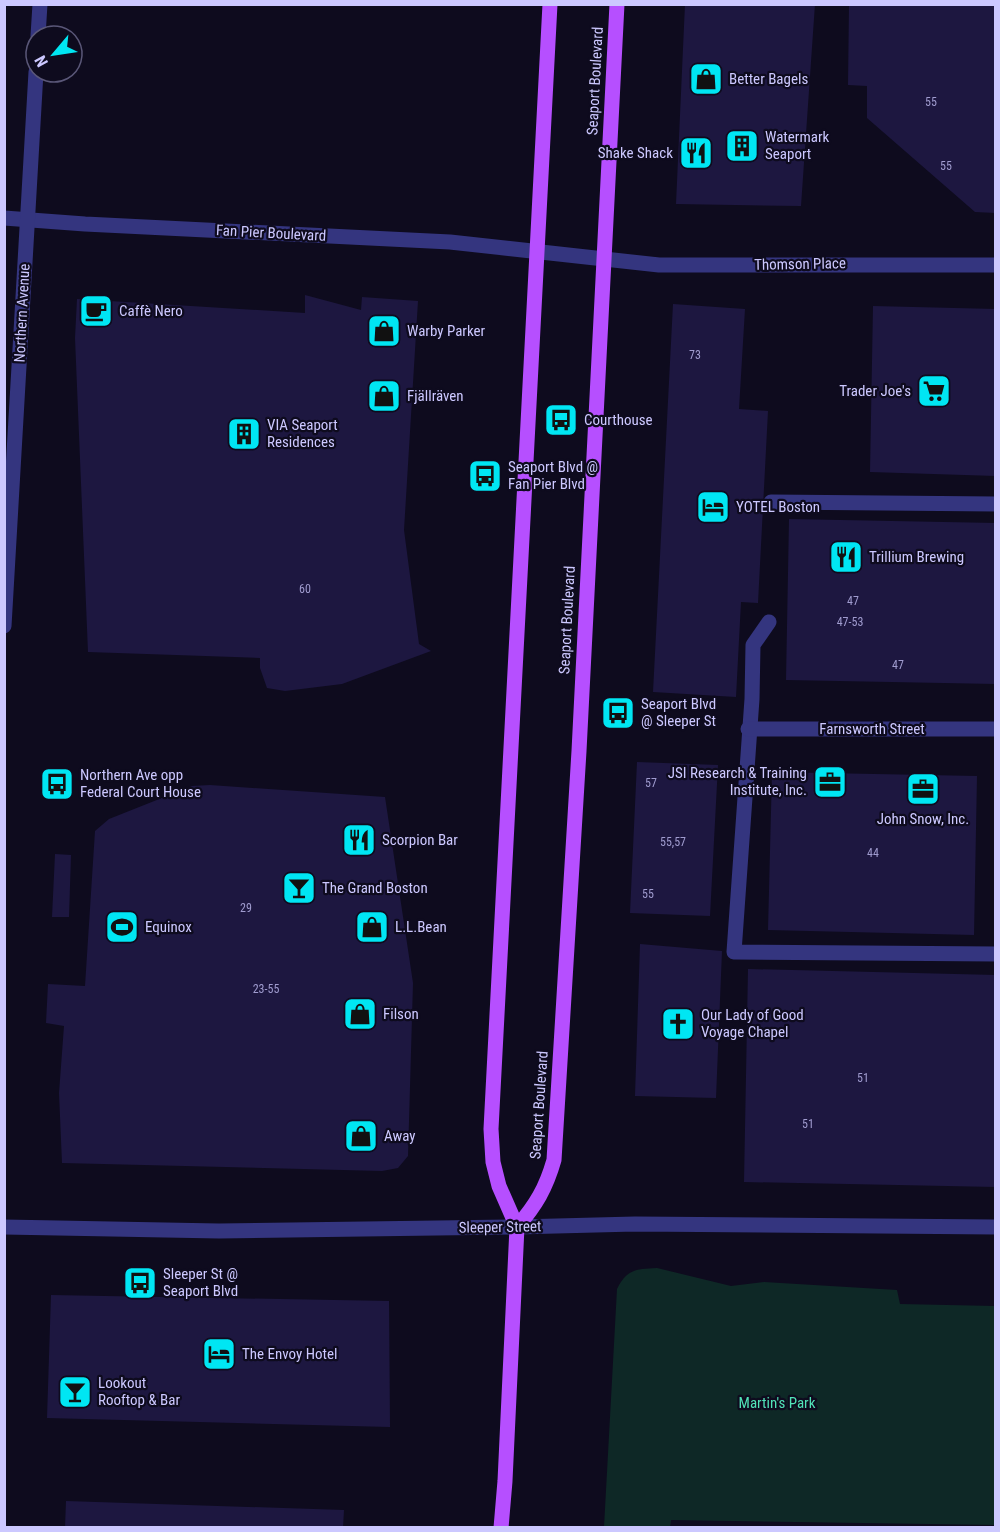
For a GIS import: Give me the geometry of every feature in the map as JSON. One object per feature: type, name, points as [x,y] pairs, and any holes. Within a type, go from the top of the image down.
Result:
[{"type":"main road","points":[[501,1527],[517,1227],[499,1186],[493,1162],[491,1129],[550,4]]},
{"type":"main road","name":"Seaport Boulevard","points":[[517,1227],[534,1207],[547,1184],[554,1160],[617,4]]},
{"type":"street","points":[[39,24],[40,4]]},
{"type":"street","name":"Northern Avenue","points":[[4,626],[35,84]]},
{"type":"street","name":"Fan Pier Boulevard","points":[[4,218],[450,242],[604,260]]},
{"type":"street","name":"Thomson Place","points":[[604,260],[666,265],[996,265]]},
{"type":"street","points":[[771,502],[996,504]]},
{"type":"street","points":[[769,622],[753,645],[752,699],[748,729],[734,952],[996,954]]},
{"type":"street","name":"Farnsworth Street","points":[[748,729],[996,729]]},
{"type":"street","name":"Sleeper Street","points":[[4,1227],[219,1232],[635,1224],[996,1227]]},
{"type":"green space","name":"Martin's Park","points":[[657,1268],[731,1286],[764,1282],[897,1290],[900,1304],[995,1306],[995,1525],[671,1520],[670,1527],[604,1527],[617,1289],[625,1277],[633,1271]]},
{"type":"building","name":"Watermark Seaport","points":[[685,4],[815,4],[801,206],[676,204]]},
{"type":"building","points":[[849,4],[996,4],[996,213],[975,212],[867,118],[867,86],[848,85]]},
{"type":"building","name":"VIA Seaport Residences","points":[[305,295],[361,310],[362,297],[418,301],[404,530],[419,644],[431,651],[342,684],[285,691],[267,688],[260,668],[260,658],[88,652],[75,338],[77,299],[305,313]]},
{"type":"building","name":"YOTEL Boston","points":[[673,304],[745,309],[739,409],[768,411],[758,603],[741,602],[736,697],[653,692]]},
{"type":"building","name":"Trader Joe's","points":[[873,306],[996,309],[996,476],[870,472]]},
{"type":"building","points":[[789,519],[996,523],[996,684],[786,680]]},
{"type":"building","points":[[637,762],[718,765],[710,916],[630,913]]},
{"type":"building","points":[[772,772],[977,776],[974,935],[768,930]]},
{"type":"building","points":[[210,785],[385,797],[413,983],[408,1156],[398,1168],[382,1171],[62,1163],[59,1093],[64,1026],[46,1023],[48,984],[85,986],[95,831],[109,819],[192,786]]},
{"type":"building","points":[[55,854],[71,855],[69,917],[52,917]]},
{"type":"building","name":"Our Lady of Good Voyage Chapel","points":[[640,944],[722,951],[716,1098],[635,1096]]},
{"type":"building","points":[[748,969],[996,975],[996,1187],[744,1182]]},
{"type":"building","name":"The Envoy Hotel","points":[[51,1295],[389,1301],[390,1427],[47,1418]]},
{"type":"building","points":[[66,1501],[344,1510],[343,1528],[65,1528]]},
{"type":"place","name":"Better Bagels","points":[[706,79]]},
{"type":"place","name":"Watermark Seaport","points":[[742,146]]},
{"type":"place","name":"Shake Shack","points":[[696,153]]},
{"type":"place","name":"Caffè Nero","points":[[96,311]]},
{"type":"place","name":"Warby Parker","points":[[384,331]]},
{"type":"place","name":"Trader Joe's","points":[[934,391]]},
{"type":"place","name":"Fjällräven","points":[[384,396]]},
{"type":"place","name":"Courthouse","points":[[561,420]]},
{"type":"place","name":"VIA Seaport Residences","points":[[244,434]]},
{"type":"place","name":"Seaport Blvd @ Fan Pier Blvd","points":[[485,476]]},
{"type":"place","name":"YOTEL Boston","points":[[713,507]]},
{"type":"place","name":"Trillium Brewing","points":[[846,557]]},
{"type":"place","name":"Seaport Blvd @ Sleeper St","points":[[618,713]]},
{"type":"place","name":"JSI Research & Training Institute, Inc.","points":[[830,782]]},
{"type":"place","name":"Northern Ave opp Federal Court House","points":[[57,784]]},
{"type":"place","name":"John Snow, Inc.","points":[[923,789]]},
{"type":"place","name":"Scorpion Bar","points":[[359,840]]},
{"type":"place","name":"The Grand Boston","points":[[299,888]]},
{"type":"place","name":"Equinox","points":[[122,927]]},
{"type":"place","name":"L.L.Bean","points":[[372,927]]},
{"type":"place","name":"Filson","points":[[360,1014]]},
{"type":"place","name":"Our Lady of Good Voyage Chapel","points":[[678,1024]]},
{"type":"place","name":"Away","points":[[361,1136]]},
{"type":"place","name":"Sleeper St @ Seaport Blvd","points":[[140,1283]]},
{"type":"place","name":"The Envoy Hotel","points":[[219,1354]]},
{"type":"place","name":"Lookout Rooftop & Bar","points":[[75,1392]]}]
